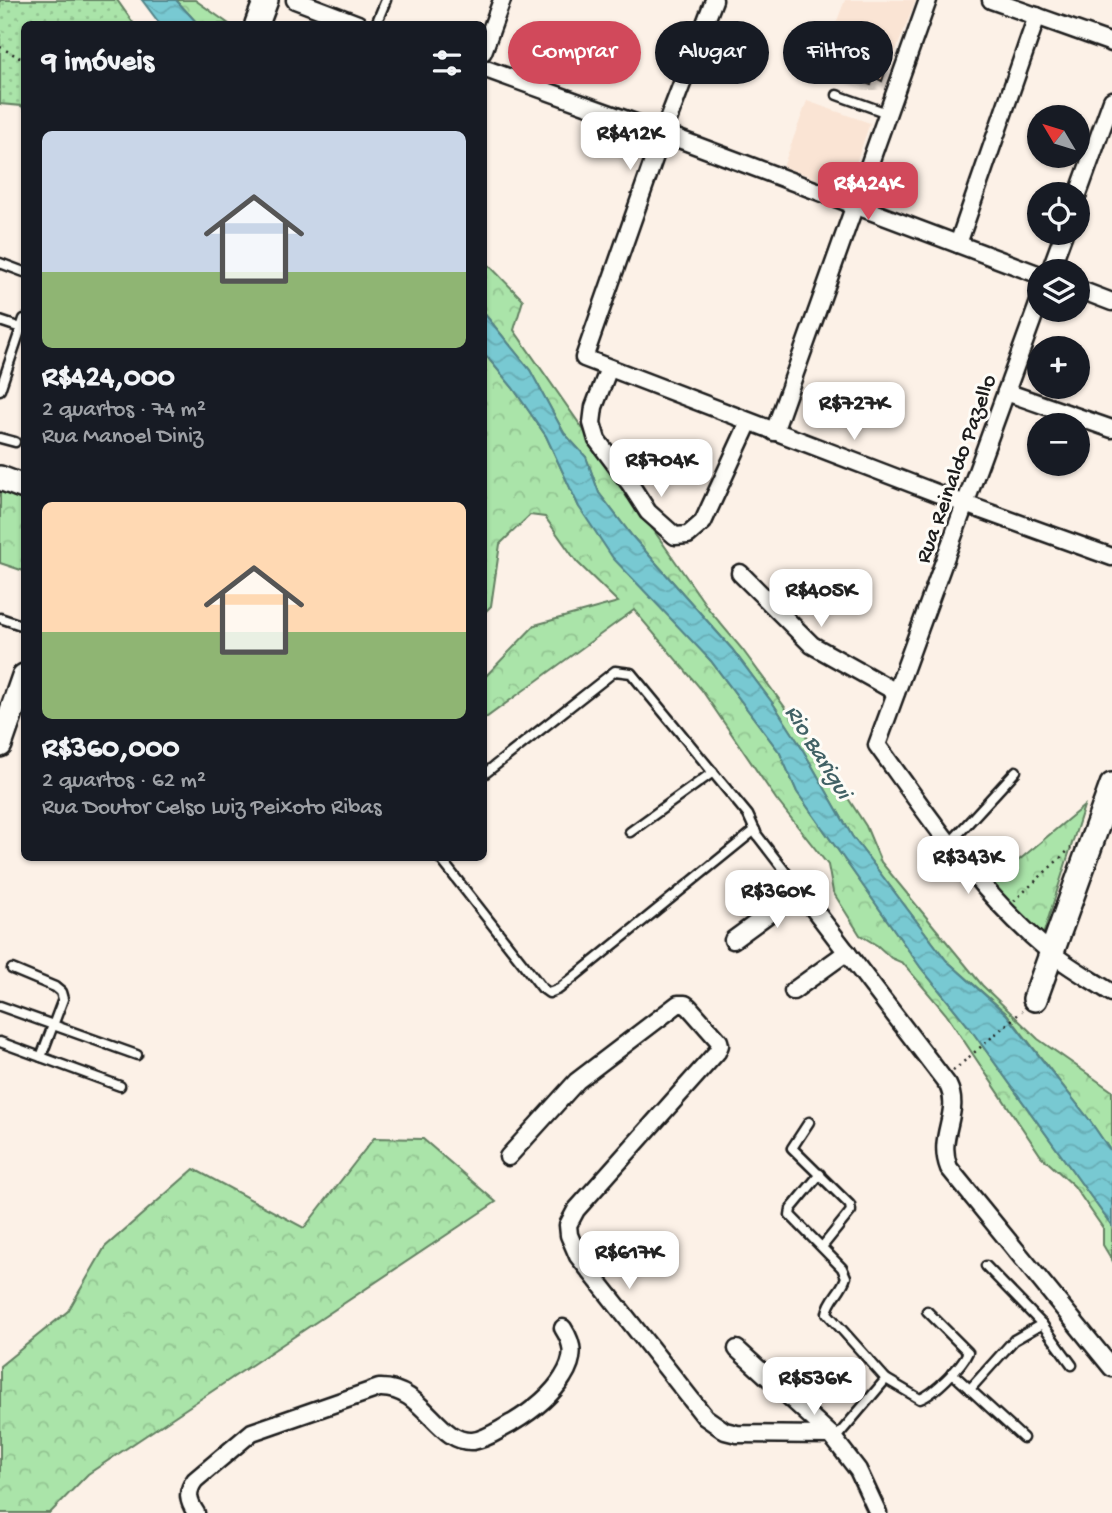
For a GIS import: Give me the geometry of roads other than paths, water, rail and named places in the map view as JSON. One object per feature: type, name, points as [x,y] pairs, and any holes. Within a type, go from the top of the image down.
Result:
[{"type":"street","points":[[258,21],[266,0]]},
{"type":"street","points":[[295,0],[350,21]]},
{"type":"street","points":[[487,41],[502,0]]},
{"type":"street","points":[[714,0],[663,133],[584,358],[965,504],[1112,557]]},
{"type":"street","points":[[774,432],[928,0]]},
{"type":"street","points":[[991,0],[1032,10],[1112,43]]},
{"type":"street","points":[[958,244],[1032,10]]},
{"type":"street","points":[[487,69],[1027,270]]},
{"type":"street","points":[[1082,182],[1112,100]]},
{"type":"street","points":[[1090,294],[1112,302]]},
{"type":"street","name":"Rua Reinaldo Pazello","points":[[949,844],[877,746],[1032,322]]},
{"type":"street","points":[[609,368],[594,407],[592,423],[597,440],[648,512],[674,536],[688,535],[703,522],[749,422]]},
{"type":"street","points":[[1006,392],[1112,429]]},
{"type":"street","points":[[0,478],[21,485]]},
{"type":"street","points":[[740,573],[812,645],[897,692]]},
{"type":"street","points":[[0,745],[21,685]]},
{"type":"street","points":[[1029,1005],[1104,816],[1112,785]]},
{"type":"street","points":[[949,844],[1004,910],[1051,953],[1112,993]]},
{"type":"street","points":[[733,940],[800,891],[952,1092],[953,1101],[944,1144],[944,1155],[949,1168],[1112,1368]]},
{"type":"street","points":[[793,990],[847,952]]},
{"type":"street","points":[[508,1157],[577,1081],[678,1004],[689,1007],[719,1041],[717,1052],[570,1218],[569,1235],[578,1255],[650,1349],[672,1367],[682,1390],[714,1425],[737,1434],[833,1437]]},
{"type":"street","points":[[195,1513],[188,1495],[190,1487],[252,1432],[366,1391],[391,1387],[399,1390],[416,1401],[448,1432],[465,1440],[474,1441],[495,1432],[538,1405],[554,1390],[565,1374],[572,1357],[573,1345],[563,1328]]},
{"type":"street","points":[[737,1349],[833,1437],[858,1470],[878,1513]]},
{"type":"lane","points":[[377,21],[386,0]]},
{"type":"lane","points":[[837,95],[887,113]]},
{"type":"lane","points":[[0,263],[21,271]]},
{"type":"lane","points":[[0,321],[21,326]]},
{"type":"lane","points":[[0,390],[21,332]]},
{"type":"lane","points":[[0,438],[15,442]]},
{"type":"lane","points":[[0,618],[21,625]]},
{"type":"lane","points":[[487,772],[615,671],[631,673],[748,815],[755,830],[800,891]]},
{"type":"lane","points":[[949,844],[1016,771]]},
{"type":"lane","points":[[630,832],[713,772]]},
{"type":"lane","points":[[442,861],[542,988],[549,993],[559,989],[755,830]]},
{"type":"lane","points":[[12,970],[55,987],[61,992],[63,999],[41,1057]]},
{"type":"lane","points":[[0,1006],[137,1055]]},
{"type":"lane","points":[[0,1042],[120,1086]]},
{"type":"lane","points":[[809,1122],[792,1148],[850,1205],[851,1211],[822,1247]]},
{"type":"lane","points":[[820,1174],[791,1209],[790,1216],[842,1268],[846,1277],[843,1286],[828,1305],[827,1313],[886,1380],[920,1399],[952,1373],[968,1352],[928,1311]]},
{"type":"lane","points":[[986,1266],[1042,1324],[1072,1365]]},
{"type":"lane","points":[[970,1389],[1014,1340],[1042,1324]]},
{"type":"lane","points":[[952,1373],[1023,1438]]},
{"type":"lane","points":[[833,1437],[886,1380]]},
{"type":"water","points":[[142,0],[176,0],[195,21],[158,21]]},
{"type":"water","points":[[487,317],[530,370],[564,433],[586,457],[599,493],[632,536],[732,649],[774,705],[852,836],[946,960],[1006,1014],[1088,1118],[1112,1153],[1112,1226],[969,1027],[921,968],[797,792],[780,753],[711,661],[613,558],[579,507],[546,436],[513,388],[487,357]]},
{"type":"water label","name":"Rio Barigui","points":[[820,751]]}]
